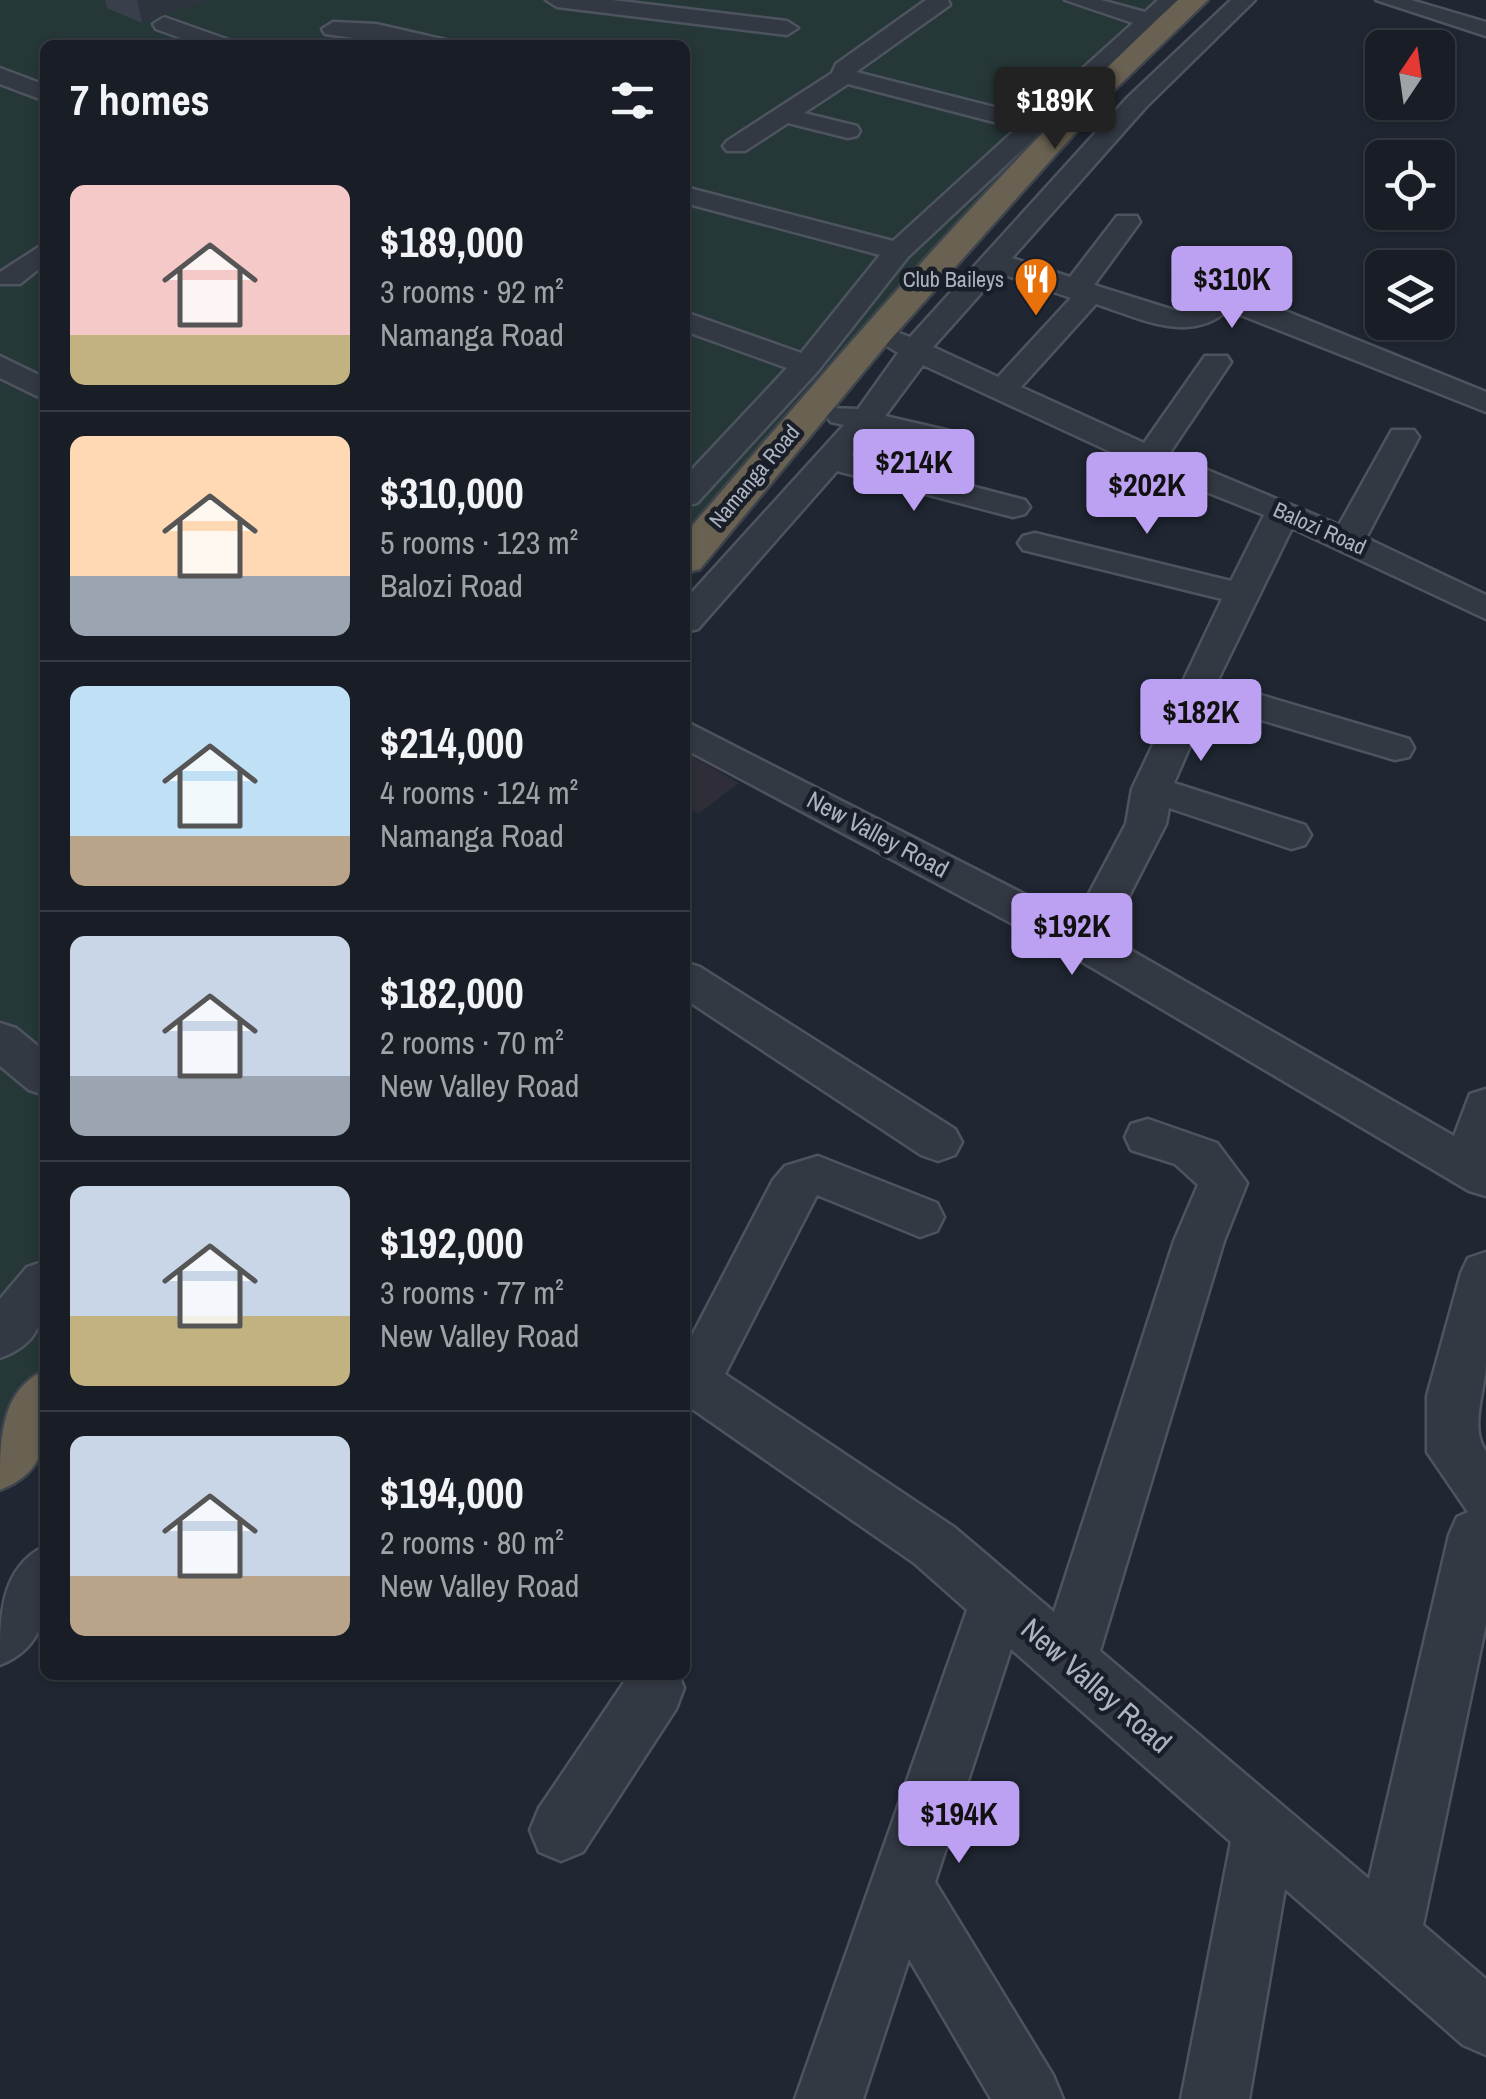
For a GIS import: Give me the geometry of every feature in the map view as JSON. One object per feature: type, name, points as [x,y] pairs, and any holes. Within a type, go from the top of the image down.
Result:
[{"type":"highway","name":"Namanga Road","points":[[690,554],[878,331],[1099,89],[1194,0]]},
{"type":"highway","points":[[0,1460],[40,1405]]},
{"type":"street","points":[[557,0],[787,28]]},
{"type":"street","points":[[754,24],[782,0]]},
{"type":"street","points":[[1076,0],[1148,20]]},
{"type":"street","points":[[690,491],[806,366],[898,251],[1171,0]]},
{"type":"street","points":[[690,615],[866,420],[906,369],[913,352],[1137,102],[1244,0]]},
{"type":"street","points":[[1387,0],[1483,26]]},
{"type":"street","points":[[844,76],[844,69],[945,2]]},
{"type":"street","points":[[319,40],[357,11],[342,6]]},
{"type":"street","points":[[164,24],[207,40]]},
{"type":"street","points":[[333,29],[376,31],[416,40]]},
{"type":"street","points":[[0,75],[40,92]]},
{"type":"street","points":[[844,76],[885,98],[1034,126]]},
{"type":"street","points":[[736,146],[844,76]]},
{"type":"street","points":[[784,115],[848,131]]},
{"type":"street","points":[[690,195],[898,251]]},
{"type":"street","points":[[698,224],[724,204]]},
{"type":"street","points":[[1002,390],[1082,292],[1127,222]]},
{"type":"street","points":[[4,279],[40,255]]},
{"type":"street","points":[[994,262],[1175,320],[1202,318],[1220,301],[1241,303],[1486,404]]},
{"type":"street","points":[[690,323],[806,366]]},
{"type":"street","name":"Balozi Road","points":[[878,331],[913,352],[1150,458],[1283,510],[1486,608]]},
{"type":"street","points":[[1150,458],[1216,362]]},
{"type":"street","points":[[0,365],[37,386]]},
{"type":"street","points":[[0,406],[37,386]]},
{"type":"street","points":[[811,408],[938,438]]},
{"type":"street","points":[[1348,540],[1403,437]]},
{"type":"street","points":[[831,460],[1013,507]]},
{"type":"street","points":[[1084,942],[1146,824],[1152,789],[1196,688],[1283,510]]},
{"type":"street","points":[[1035,542],[1243,594]]},
{"type":"street","points":[[1196,688],[1396,748]]},
{"type":"street","name":"New Valley Road","points":[[690,736],[1084,942],[1477,1172]]},
{"type":"street","points":[[1152,789],[1291,835]]},
{"type":"street","points":[[690,981],[938,1142]]},
{"type":"street","points":[[0,1040],[40,1074]]},
{"type":"street","points":[[1477,1172],[1486,1107]]},
{"type":"street","points":[[1068,1662],[1199,1240],[1223,1183],[1213,1165],[1189,1146],[1148,1137]]},
{"type":"street","points":[[690,1380],[790,1194],[802,1180],[818,1176],[920,1217]]},
{"type":"street","points":[[1388,1938],[1481,1515],[1454,1452],[1454,1396],[1486,1273]]},
{"type":"street","points":[[0,1336],[40,1288]]},
{"type":"street","name":"New Valley Road","points":[[690,1380],[822,1465],[934,1545],[1486,2022]]},
{"type":"street","points":[[0,1637],[40,1581]]},
{"type":"street","points":[[829,2099],[998,1602]]},
{"type":"street","points":[[561,1830],[658,1690]]},
{"type":"street","points":[[1215,2099],[1264,1831]]},
{"type":"street","points":[[903,1889],[1028,2099]]},
{"type":"shaded area","points":[[0,0],[1194,0],[690,547],[690,40],[40,40],[40,1405],[0,1460]]},
{"type":"shaded area","points":[[690,755],[739,783],[698,814],[690,808]]},
{"type":"place","name":"Club Baileys","points":[[1036,317]]}]
